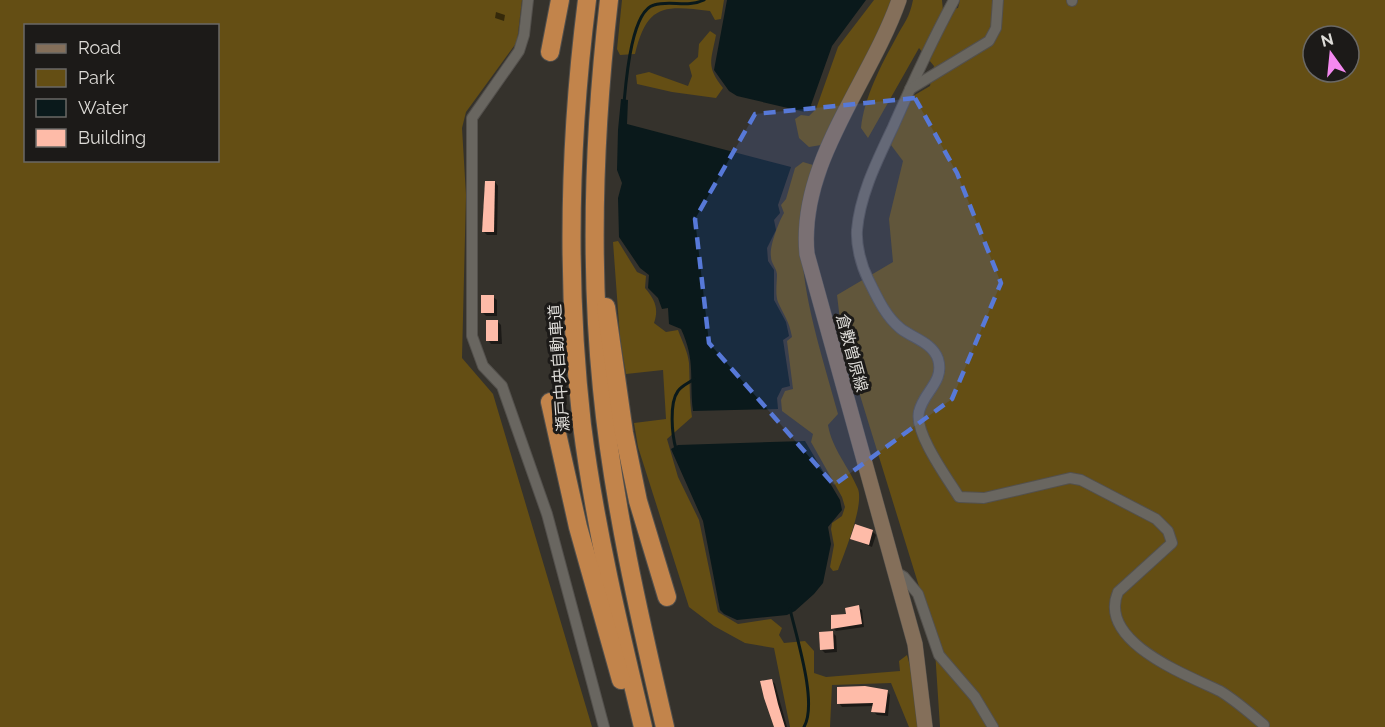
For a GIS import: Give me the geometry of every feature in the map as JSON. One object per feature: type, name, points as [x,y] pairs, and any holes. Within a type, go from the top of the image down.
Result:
[{"type":"highway","points":[[550,52],[560,0]]},
{"type":"highway","name":"瀬戸中央自動車道","points":[[586,0],[577,89],[573,166],[572,242],[577,377],[600,536],[643,727]]},
{"type":"highway","points":[[609,0],[597,130],[594,222],[597,334],[614,482],[639,618],[664,727]]},
{"type":"highway","points":[[594,222],[624,433],[638,501],[667,597]]},
{"type":"highway","points":[[550,402],[578,527],[610,648],[637,727]]},
{"type":"street","points":[[528,0],[524,35],[519,51],[472,118],[472,336],[483,366],[502,386],[547,514],[604,727]]},
{"type":"street","name":"倉敷曽原線","points":[[899,0],[887,31],[813,182],[805,234],[810,265],[915,644],[925,727]]},
{"type":"street","points":[[954,0],[927,48],[871,175],[860,210],[858,244],[866,276],[885,312],[900,328],[925,344],[937,356],[941,369],[919,411],[920,428],[959,497],[984,498],[1070,478],[1097,486],[1156,519],[1168,531],[1172,543],[1118,592],[1113,603],[1119,624],[1142,651],[1180,674],[1222,692],[1264,725]]},
{"type":"street","points":[[910,90],[988,41],[996,28],[998,0]]},
{"type":"street","points":[[894,571],[904,577],[918,594],[939,655],[975,697],[993,727]]},
{"type":"highlighted area","points":[[915,98],[957,173],[1001,283],[952,399],[834,485],[709,343],[695,219],[755,114]]},
{"type":"green space","points":[[0,0],[522,0],[517,42],[466,112],[462,128],[466,195],[462,358],[493,394],[592,727],[0,727]]},
{"type":"green space","points":[[622,0],[724,0],[721,19],[715,20],[710,11],[694,9],[680,8],[659,12],[645,26],[635,54],[620,55],[617,49]]},
{"type":"green space","points":[[874,0],[892,0],[883,24],[821,145],[809,147],[799,138],[795,119],[801,115],[809,116],[816,109],[838,47]]},
{"type":"green space","points":[[913,0],[942,0],[943,11],[958,8],[960,0],[1385,0],[1385,727],[940,727],[934,635],[842,337],[837,295],[893,262],[889,219],[903,161],[891,145],[913,96],[930,86],[934,66],[919,48],[868,138],[861,128],[874,82],[906,20]]},
{"type":"green space","points":[[710,31],[716,35],[712,68],[723,88],[716,98],[637,84],[636,75],[649,72],[688,86],[692,76],[689,65],[698,57],[699,44]]},
{"type":"green space","points":[[803,162],[813,165],[805,196],[802,228],[802,259],[806,290],[838,414],[828,425],[833,442],[858,489],[859,496],[849,541],[838,570],[833,571],[830,567],[834,545],[831,529],[832,523],[842,516],[845,507],[842,497],[811,442],[813,434],[782,411],[781,400],[785,391],[793,389],[787,341],[792,337],[777,299],[777,274],[772,261],[771,247],[784,213],[781,205],[786,199],[795,168]]},
{"type":"green space","points":[[618,241],[637,272],[646,276],[645,288],[654,300],[656,308],[654,323],[666,332],[678,330],[687,355],[692,417],[667,439],[678,477],[699,520],[718,612],[738,624],[771,619],[782,628],[779,635],[784,643],[805,641],[814,651],[814,673],[826,677],[900,671],[899,661],[907,655],[914,680],[919,727],[909,727],[891,683],[832,685],[830,727],[790,727],[774,648],[745,643],[714,626],[689,607],[638,447],[634,423],[666,419],[663,370],[626,374],[620,338],[613,242]]},
{"type":"water","points":[[727,0],[866,0],[832,46],[811,105],[813,108],[805,112],[737,96],[729,91],[714,70]]},
{"type":"water","points":[[621,99],[628,100],[627,124],[791,167],[778,205],[780,213],[774,220],[776,230],[767,248],[768,261],[774,270],[774,300],[786,322],[789,336],[783,340],[790,386],[782,388],[777,398],[778,409],[693,411],[690,361],[686,340],[681,329],[669,324],[668,308],[662,309],[658,298],[648,288],[649,275],[640,268],[619,237],[618,198],[622,183],[617,170]]},
{"type":"water","points":[[805,441],[840,500],[842,510],[828,527],[831,544],[823,583],[795,611],[787,615],[737,620],[720,610],[703,521],[671,449],[678,445]]},
{"type":"building","points":[[485,181],[495,181],[494,232],[482,232]]},
{"type":"building","points":[[481,295],[494,295],[494,313],[481,313]]},
{"type":"building","points":[[486,320],[498,320],[498,341],[486,341]]},
{"type":"building","points":[[855,524],[873,530],[869,545],[850,539]]},
{"type":"building","points":[[859,605],[862,624],[831,629],[831,615],[846,614],[845,608]]},
{"type":"building","points":[[833,631],[834,649],[820,650],[819,632]]},
{"type":"building","points":[[772,679],[785,727],[774,727],[764,698],[760,681]]},
{"type":"building","points":[[865,686],[888,690],[885,713],[871,712],[873,703],[837,704],[837,687]]},
{"type":"waterway","points":[[624,103],[631,48],[640,20],[646,10],[654,5],[704,0]]},
{"type":"waterway","points":[[676,449],[673,436],[673,403],[679,389],[694,379]]},
{"type":"waterway","points":[[790,609],[801,652],[809,702],[804,727]]}]
